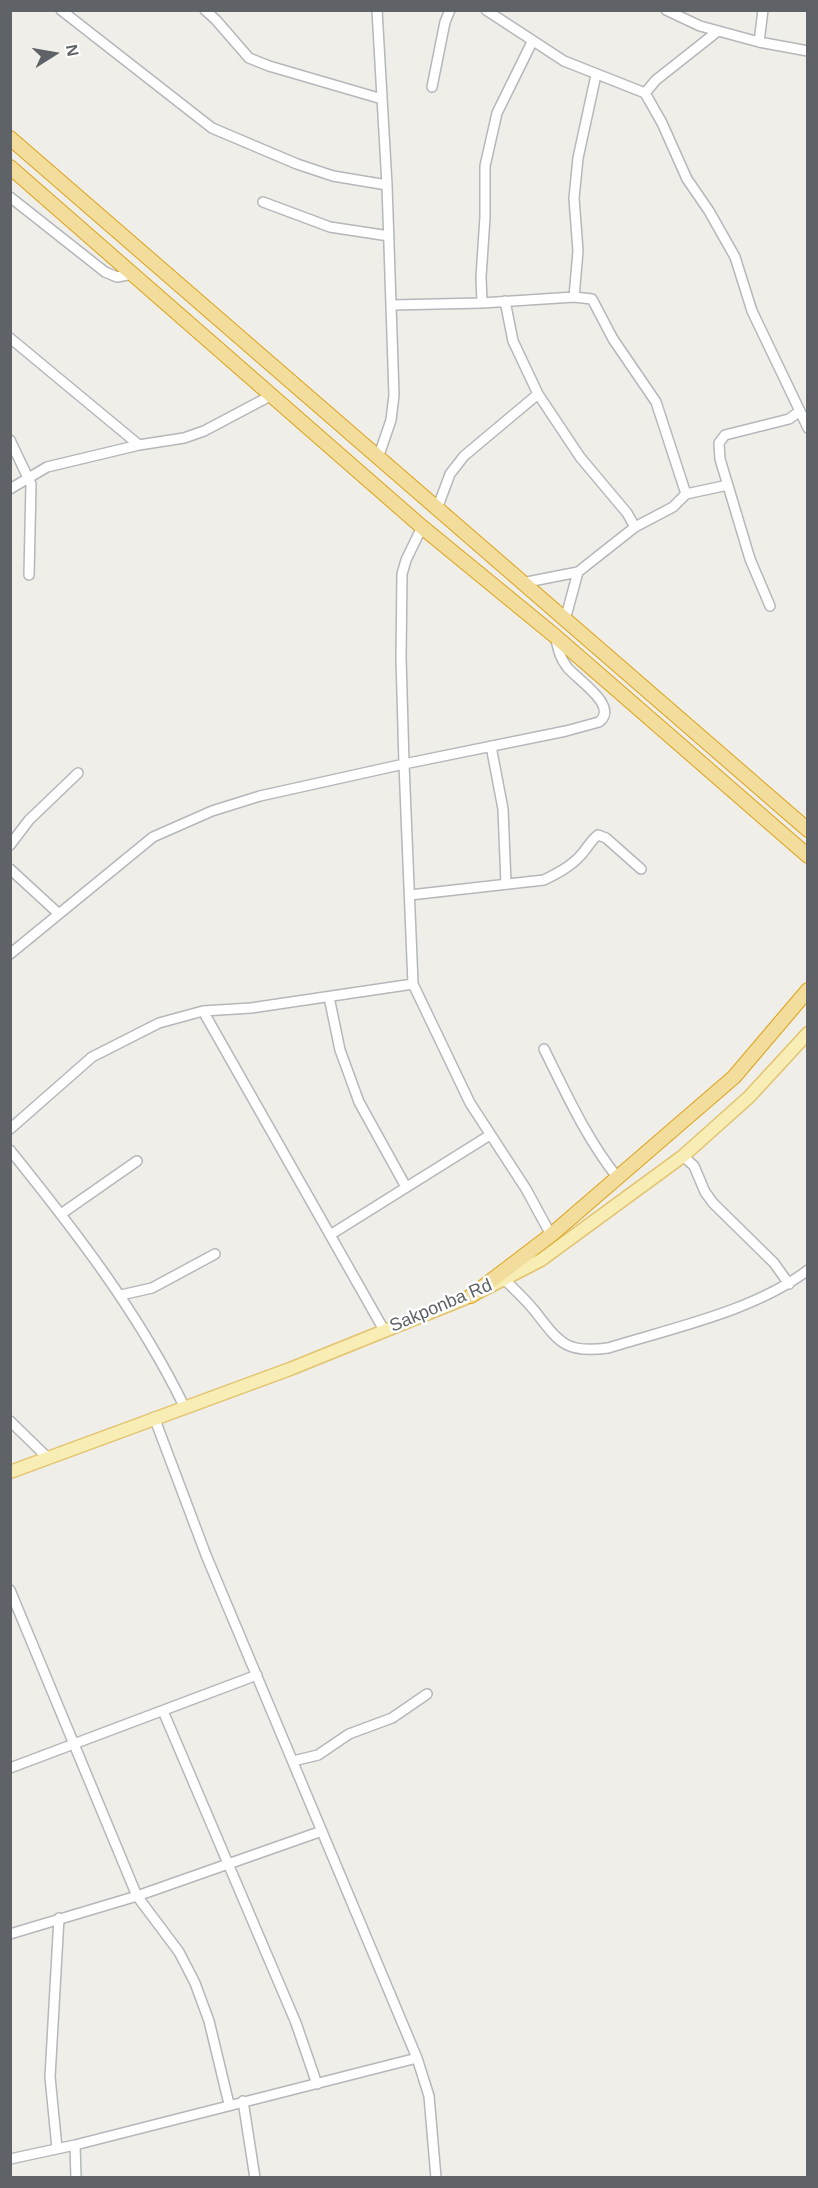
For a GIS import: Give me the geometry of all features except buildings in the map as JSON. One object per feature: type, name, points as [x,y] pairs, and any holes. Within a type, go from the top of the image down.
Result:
[{"type":"highway","points":[[10,138],[807,830]]},
{"type":"highway","points":[[10,167],[422,527],[555,636],[807,856]]},
{"type":"highway","points":[[231,360],[247,344]]},
{"type":"highway","points":[[471,1296],[551,1235],[734,1077],[807,990]]},
{"type":"main road","name":"Sakponba Rd","points":[[10,1472],[154,1417],[290,1369],[471,1296],[541,1260],[683,1156],[749,1097],[807,1033]]},
{"type":"street","points":[[61,10],[212,128],[333,177],[387,185]]},
{"type":"street","points":[[205,10],[249,58],[382,99]]},
{"type":"street","points":[[377,10],[387,185],[394,396],[391,420],[378,458]]},
{"type":"street","points":[[432,87],[445,22],[450,10]]},
{"type":"street","points":[[486,10],[564,61],[645,93],[662,123],[687,179],[709,211],[735,257],[752,311],[807,428]]},
{"type":"street","points":[[666,10],[700,26],[759,42],[807,51]]},
{"type":"street","points":[[759,42],[763,10]]},
{"type":"street","points":[[645,93],[656,80],[718,31]]},
{"type":"street","points":[[482,303],[485,166],[497,113],[532,42]]},
{"type":"street","points":[[574,297],[578,251],[574,198],[578,158],[596,75]]},
{"type":"street","points":[[10,197],[105,273],[117,277],[133,274]]},
{"type":"street","points":[[263,202],[330,227],[389,236]]},
{"type":"street","points":[[392,305],[482,303],[574,297],[592,299],[614,339],[656,402],[686,494]]},
{"type":"street","points":[[505,301],[513,341],[538,394],[580,457],[627,513],[635,527]]},
{"type":"street","points":[[10,338],[139,445]]},
{"type":"street","points":[[437,509],[450,474],[464,456],[538,394]]},
{"type":"street","points":[[10,489],[47,467],[139,445],[184,438],[204,431],[272,395]]},
{"type":"street","points":[[770,606],[750,559],[720,459],[719,443],[725,435],[789,419],[800,411]]},
{"type":"street","points":[[10,440],[29,477],[32,494],[29,575]]},
{"type":"street","points":[[522,583],[578,572],[635,527],[673,507],[686,494],[728,485]]},
{"type":"street","points":[[422,527],[406,560],[402,574],[401,657],[413,984],[470,1103],[526,1189],[551,1235]]},
{"type":"street","points":[[565,620],[578,572]]},
{"type":"street","points":[[10,954],[153,837],[212,811],[260,796],[490,746],[566,732],[599,722],[606,713],[603,704],[568,669],[560,656],[555,636]]},
{"type":"street","points":[[490,746],[502,809],[506,884]]},
{"type":"street","points":[[10,845],[29,820],[78,773]]},
{"type":"street","points":[[410,895],[544,880],[580,857],[592,839],[598,835],[606,838],[641,869]]},
{"type":"street","points":[[10,869],[59,914]]},
{"type":"street","points":[[10,1129],[92,1057],[159,1023],[203,1011],[251,1008],[413,984]]},
{"type":"street","points":[[329,997],[340,1050],[359,1102],[406,1187]]},
{"type":"street","points":[[203,1011],[384,1330]]},
{"type":"street","points":[[544,1048],[599,1154],[617,1177]]},
{"type":"street","points":[[330,1235],[490,1135]]},
{"type":"street","points":[[10,1150],[121,1295],[162,1360],[184,1406]]},
{"type":"street","points":[[683,1156],[694,1166],[705,1192],[713,1203],[767,1255],[789,1284]]},
{"type":"street","points":[[61,1214],[137,1161]]},
{"type":"street","points":[[121,1295],[152,1288],[215,1254]]},
{"type":"street","points":[[504,1279],[562,1344],[575,1349],[590,1350],[608,1348],[724,1312],[772,1293],[789,1284],[807,1270]]},
{"type":"street","points":[[154,1417],[206,1555],[417,2058],[429,2096],[436,2178]]},
{"type":"street","points":[[10,1420],[47,1457]]},
{"type":"street","points":[[10,1590],[137,1896],[179,1952],[195,1983],[209,2021],[229,2104]]},
{"type":"street","points":[[10,1768],[257,1675]]},
{"type":"street","points":[[293,1761],[318,1755],[349,1734],[392,1718],[427,1694]]},
{"type":"street","points":[[163,1711],[296,2023],[317,2084]]},
{"type":"street","points":[[10,1934],[137,1896],[322,1832]]},
{"type":"street","points":[[57,2148],[50,2077],[59,1918]]},
{"type":"street","points":[[10,2159],[75,2145],[417,2058]]},
{"type":"street","points":[[243,2102],[255,2178]]},
{"type":"street","points":[[75,2145],[76,2178]]}]
